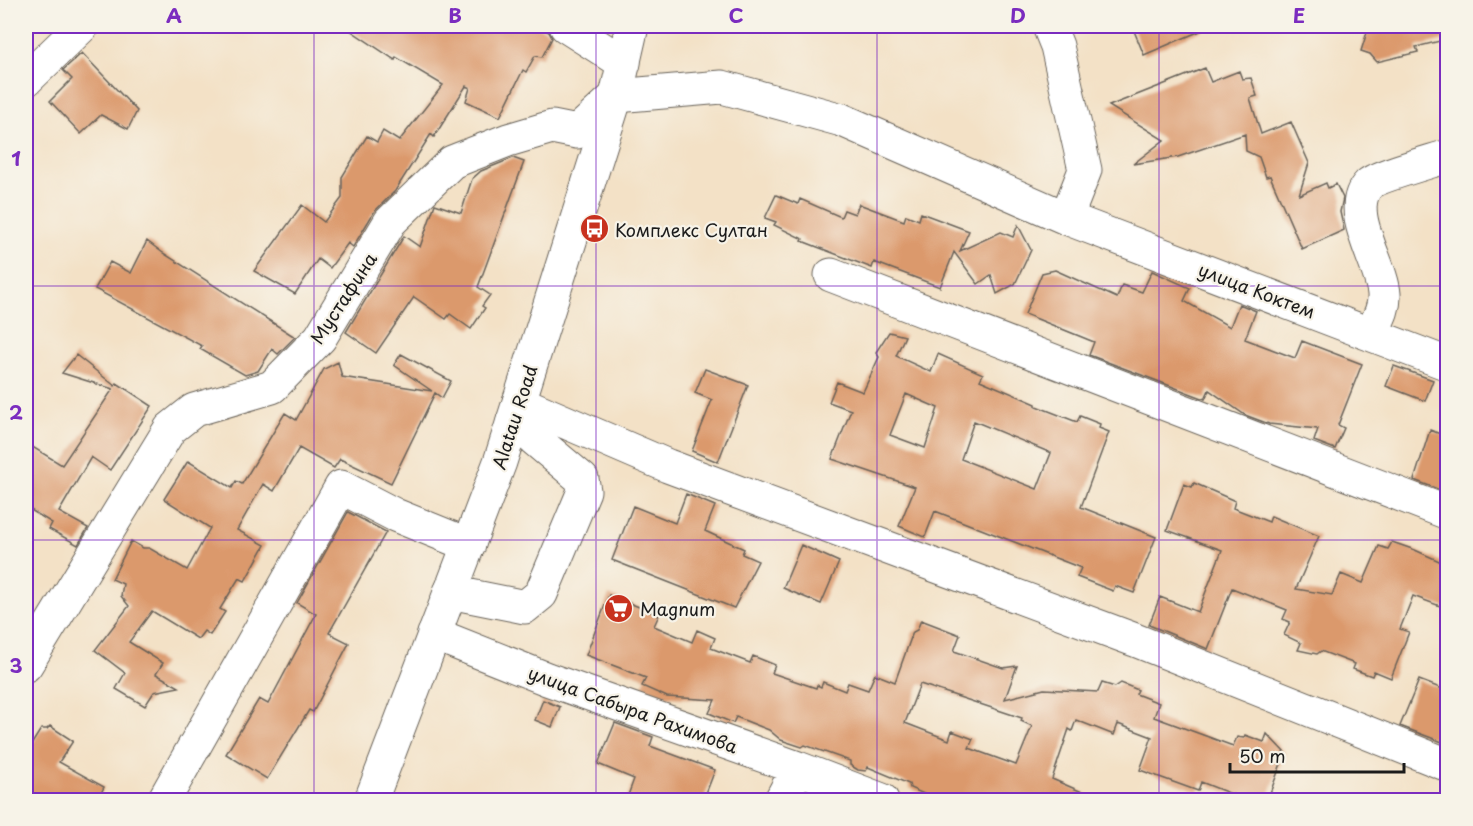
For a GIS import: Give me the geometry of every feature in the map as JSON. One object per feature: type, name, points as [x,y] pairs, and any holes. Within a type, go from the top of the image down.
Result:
[{"type":"street","points":[[26,80],[82,26]]},
{"type":"street","points":[[566,26],[624,63]]},
{"type":"street","name":"Alatau Road","points":[[370,801],[469,545],[516,412],[616,96],[632,26]]},
{"type":"street","points":[[1049,26],[1057,46],[1085,170],[1066,218]]},
{"type":"street","name":"улица Коктем","points":[[616,96],[722,87],[842,120],[1066,218],[1448,363]]},
{"type":"street","name":"Мустафина","points":[[26,665],[170,429],[194,410],[272,387],[320,338],[390,222],[452,162],[552,127],[577,132],[616,96]]},
{"type":"street","points":[[1371,334],[1383,308],[1384,293],[1359,212],[1361,196],[1370,183],[1448,156]]},
{"type":"street","points":[[831,275],[1448,513]]},
{"type":"street","points":[[450,592],[525,607],[534,602],[541,594],[584,491],[582,478],[516,412]]},
{"type":"street","points":[[516,412],[668,466],[1124,636],[1448,765]]},
{"type":"street","points":[[164,801],[341,488],[395,515],[469,545]]},
{"type":"street","name":"улица Сабыра Рахимова","points":[[434,634],[547,679],[798,768],[882,801]]},
{"type":"street","points":[[781,801],[798,768]]},
{"type":"building","points":[[344,26],[537,26],[549,32],[552,38],[542,57],[535,56],[526,72],[523,70],[500,117],[466,101],[470,88],[466,86],[434,137],[431,134],[395,191],[374,212],[353,247],[348,243],[330,268],[318,259],[295,294],[254,271],[302,205],[324,222],[342,198],[342,177],[367,136],[377,142],[383,131],[399,141],[443,85],[396,57],[395,60]]},
{"type":"building","points":[[1132,26],[1212,26],[1144,55]]},
{"type":"building","points":[[1369,26],[1448,26],[1448,39],[1416,47],[1418,52],[1377,62],[1370,54],[1361,51]]},
{"type":"building","points":[[82,53],[137,111],[128,129],[101,115],[81,134],[50,101],[72,79],[63,70]]},
{"type":"building","points":[[1205,68],[1211,82],[1239,71],[1242,79],[1251,78],[1257,96],[1250,98],[1261,134],[1291,122],[1309,163],[1299,195],[1326,183],[1328,188],[1336,184],[1343,198],[1340,212],[1344,230],[1302,249],[1270,176],[1266,177],[1259,157],[1246,151],[1245,134],[1178,157],[1133,164],[1164,140],[1109,106]]},
{"type":"building","points":[[513,158],[524,162],[478,287],[490,295],[482,306],[485,308],[471,329],[450,314],[446,319],[414,297],[376,353],[346,332],[404,236],[420,247],[435,204],[461,213],[472,179],[481,171]]},
{"type":"building","points":[[776,195],[798,204],[800,199],[841,217],[844,210],[855,214],[859,204],[904,221],[906,215],[919,220],[921,213],[969,231],[960,251],[1001,232],[1013,237],[1018,225],[1031,250],[1015,284],[997,294],[991,275],[978,284],[954,252],[940,287],[874,262],[872,268],[802,241],[803,239],[774,225],[776,222],[765,218]]},
{"type":"building","points":[[147,241],[295,337],[278,354],[272,349],[258,371],[245,375],[200,349],[202,346],[95,289],[110,262],[131,273]]},
{"type":"building","points":[[1055,270],[1117,298],[1122,285],[1142,292],[1152,271],[1190,288],[1184,301],[1230,327],[1239,304],[1256,311],[1245,339],[1295,358],[1302,341],[1362,364],[1338,425],[1344,428],[1335,449],[1314,441],[1318,429],[1269,424],[1245,415],[1209,390],[1205,399],[1089,355],[1094,342],[1025,314],[1042,273]]},
{"type":"building","points":[[889,332],[905,336],[896,356],[931,372],[938,354],[983,374],[980,380],[1036,404],[1036,406],[1077,422],[1080,416],[1100,424],[1099,428],[1109,432],[1081,507],[1156,537],[1134,593],[1115,586],[1113,591],[1077,577],[1081,568],[935,511],[925,537],[899,526],[915,487],[832,459],[851,410],[829,402],[837,382],[863,392],[879,357],[876,352]],"holes":[[[906,394],[938,408],[925,448],[890,435]],[[974,421],[1051,453],[1037,489],[961,459]]]},
{"type":"building","points":[[401,354],[451,381],[442,398],[435,393],[391,483],[340,459],[334,468],[299,448],[274,491],[263,484],[237,530],[265,545],[245,581],[239,578],[220,609],[225,612],[210,635],[204,631],[198,639],[152,611],[129,642],[163,663],[156,674],[179,687],[154,692],[145,706],[116,689],[125,673],[95,650],[129,606],[121,596],[123,584],[112,579],[131,541],[143,548],[149,548],[187,570],[210,528],[164,499],[188,461],[232,488],[236,481],[242,484],[285,413],[296,420],[324,369],[338,362],[342,377],[432,391],[394,365]]},
{"type":"building","points":[[76,355],[115,386],[117,383],[152,406],[110,470],[91,457],[59,512],[88,528],[78,545],[49,529],[52,523],[26,507],[26,443],[62,465],[113,389],[62,373]]},
{"type":"building","points":[[1394,366],[1433,380],[1425,401],[1386,386]]},
{"type":"building","points":[[705,369],[748,385],[718,462],[692,451],[712,400],[695,393]]},
{"type":"building","points":[[1430,430],[1448,437],[1448,493],[1414,480]]},
{"type":"building","points":[[1194,483],[1235,501],[1233,508],[1269,522],[1271,516],[1319,536],[1296,589],[1332,595],[1341,574],[1363,583],[1379,546],[1388,549],[1392,542],[1448,565],[1448,609],[1413,596],[1400,629],[1409,632],[1391,678],[1374,671],[1372,676],[1353,669],[1355,664],[1321,651],[1317,654],[1298,650],[1301,643],[1284,635],[1290,622],[1283,619],[1287,610],[1232,588],[1208,649],[1149,625],[1160,597],[1198,612],[1222,550],[1167,530],[1184,484],[1192,487]]},
{"type":"building","points":[[686,494],[715,506],[705,531],[744,549],[742,554],[758,561],[734,608],[612,560],[633,506],[675,523]]},
{"type":"building","points":[[348,512],[386,532],[329,633],[349,643],[313,712],[309,710],[267,779],[226,754],[259,699],[268,704],[316,614],[297,603]]},
{"type":"building","points":[[801,545],[839,562],[821,604],[783,588]]},
{"type":"building","points":[[609,595],[659,615],[654,626],[692,642],[697,630],[715,638],[711,648],[750,663],[753,656],[775,665],[772,673],[816,688],[817,685],[821,687],[823,682],[845,691],[848,683],[868,690],[875,674],[895,682],[913,632],[917,630],[921,620],[960,635],[954,651],[1003,668],[1017,666],[1005,699],[1044,689],[1098,692],[1102,683],[1115,687],[1121,683],[1138,690],[1136,694],[1159,703],[1154,717],[1233,746],[1237,737],[1244,738],[1245,735],[1264,742],[1267,734],[1285,753],[1267,801],[1249,801],[1201,782],[1198,791],[1140,770],[1152,737],[1118,724],[1114,735],[1076,720],[1072,731],[1069,729],[1052,779],[1103,801],[960,801],[950,796],[933,798],[910,788],[909,784],[868,767],[866,771],[858,770],[850,765],[850,761],[805,745],[802,747],[781,740],[769,730],[736,717],[733,723],[709,713],[715,700],[667,697],[642,686],[646,678],[586,655]],"holes":[[[920,684],[1022,718],[1021,721],[1032,726],[1016,765],[969,748],[973,739],[952,731],[949,740],[905,723]]]},
{"type":"building","points":[[1419,680],[1448,691],[1448,736],[1445,743],[1400,726]]},
{"type":"building","points":[[543,700],[560,707],[552,727],[535,720]]},
{"type":"building","points":[[615,723],[653,737],[650,746],[715,770],[703,801],[626,801],[634,779],[598,764]]},
{"type":"building","points":[[50,726],[73,741],[59,762],[104,787],[97,801],[26,801],[26,753],[41,729],[47,729]]},
{"type":"place","name":"Комплекс Султан","points":[[594,229]]},
{"type":"place","name":"Magnum","points":[[619,608]]}]
